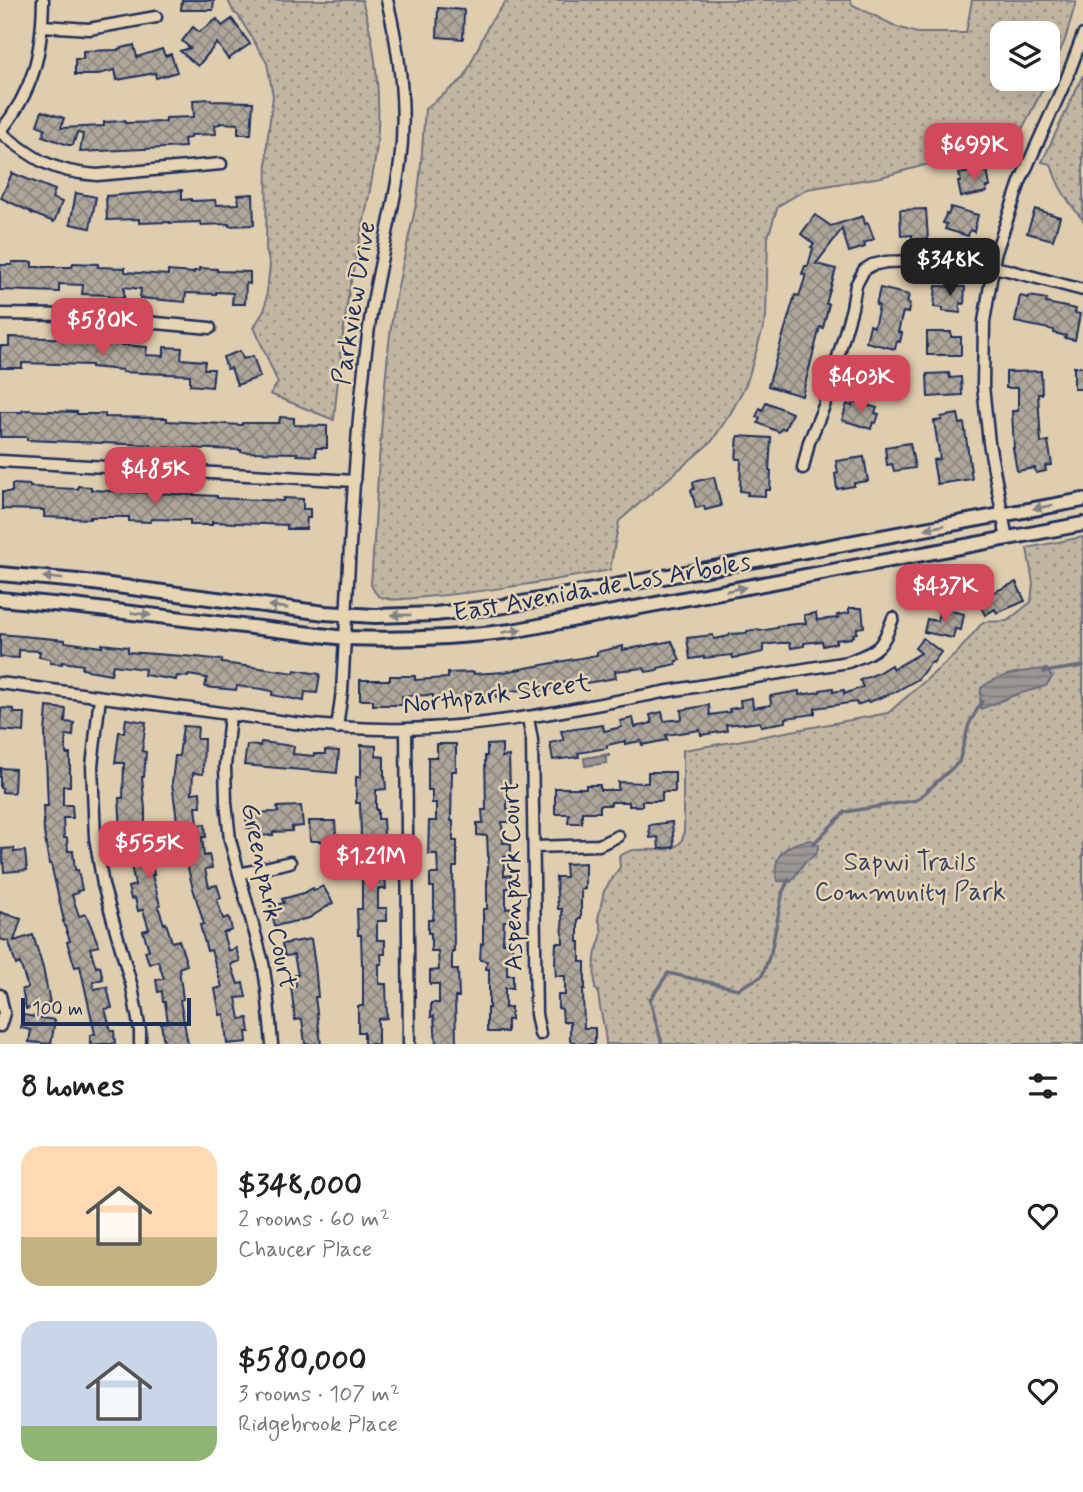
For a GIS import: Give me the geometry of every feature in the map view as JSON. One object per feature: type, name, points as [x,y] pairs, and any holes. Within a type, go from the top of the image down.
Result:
[{"type":"main road","name":"East Avenida de Los Arboles","points":[[0,574],[78,581],[295,610],[374,616],[435,614],[494,607],[1083,500]]},
{"type":"main road","name":"East Avenida de Los Arboles","points":[[0,599],[345,638],[444,638],[512,631],[1083,524]]},
{"type":"street","points":[[43,0],[43,26],[31,81],[19,107],[0,132],[40,162],[77,174],[221,164]]},
{"type":"street","name":"Parkview Drive","points":[[337,728],[368,333],[401,149],[401,77],[387,0]]},
{"type":"street","points":[[43,26],[89,29],[156,17]]},
{"type":"street","points":[[1007,539],[989,443],[983,387],[984,322],[995,255],[1020,182],[1066,80],[1083,35]]},
{"type":"street","points":[[803,468],[809,442],[824,406],[856,285],[864,270],[886,262],[947,260],[976,263],[1083,290]]},
{"type":"street","points":[[0,314],[70,315],[211,328]]},
{"type":"street","points":[[0,461],[355,481]]},
{"type":"street","name":"Northpark Street","points":[[0,683],[337,728],[406,729],[528,718],[848,662],[879,647],[893,618]]},
{"type":"street","points":[[100,696],[92,766],[95,837],[103,885],[132,987],[140,1044]]},
{"type":"street","name":"Greenpark Court","points":[[230,715],[225,766],[230,840],[262,963],[272,1044]]},
{"type":"street","name":"Aspenpark Court","points":[[528,718],[532,740],[536,1014],[540,1034]]},
{"type":"street","points":[[406,729],[409,1044]]},
{"type":"street","points":[[534,847],[599,845],[618,836]]},
{"type":"street","points":[[239,874],[290,862]]},
{"type":"street","points":[[0,995],[4,1013],[0,1026]]},
{"type":"green space","points":[[228,0],[362,0],[367,17],[376,71],[377,144],[347,308],[334,420],[270,394],[278,383],[254,327],[265,309],[270,265],[266,250],[267,143],[273,96],[267,63]]},
{"type":"green space","points":[[507,0],[850,0],[853,5],[897,27],[917,33],[966,33],[972,0],[1076,2],[1060,51],[1060,21],[990,21],[990,91],[1042,91],[1017,139],[997,134],[929,164],[881,177],[807,189],[778,206],[768,237],[766,318],[747,382],[712,441],[619,521],[610,570],[471,592],[391,599],[377,595],[371,585],[384,397],[395,303],[417,197],[425,109],[464,78],[489,24]]},
{"type":"green space","points":[[1083,75],[1083,220],[1056,180],[1051,164],[1042,162]]},
{"type":"green space","name":"Sapwi Trails Community Park","points":[[1083,537],[1083,1044],[606,1044],[598,991],[595,989],[596,953],[601,935],[598,919],[604,891],[620,867],[619,856],[633,850],[673,848],[683,839],[683,750],[888,713],[957,653],[983,622],[1007,621],[1031,602],[1033,583],[1027,548]]},
{"type":"shaded area","points":[[1046,669],[1052,677],[1046,686],[981,709],[981,688],[988,683],[1012,674]]},
{"type":"shaded area","points":[[609,754],[605,757],[607,763],[585,766],[584,758]]},
{"type":"shaded area","points":[[811,840],[819,845],[816,854],[804,863],[791,882],[777,881],[776,864],[782,852],[794,844]]},
{"type":"building","points":[[182,0],[214,0],[213,10],[181,10]]},
{"type":"building","points":[[438,8],[464,10],[463,39],[437,37]]},
{"type":"building","points":[[217,19],[222,26],[232,19],[250,44],[228,59],[217,43],[198,66],[180,51],[190,48],[182,41],[193,27],[199,32]]},
{"type":"building","points":[[134,45],[137,57],[162,49],[165,56],[171,54],[177,72],[156,78],[155,73],[117,80],[115,70],[98,75],[75,75],[75,59],[83,59],[83,51],[118,50]]},
{"type":"building","points":[[193,100],[253,102],[251,134],[238,134],[238,124],[220,123],[215,125],[216,134],[190,135],[190,138],[184,139],[185,147],[80,152],[83,134],[77,133],[73,145],[68,145],[43,136],[45,128],[37,125],[42,111],[64,118],[61,128],[104,126],[104,122],[166,122],[166,118],[194,117]]},
{"type":"building","points":[[987,169],[990,187],[986,187],[987,192],[961,197],[959,174]]},
{"type":"building","points":[[12,173],[55,190],[52,198],[62,202],[54,222],[1,198]]},
{"type":"building","points":[[182,190],[182,200],[215,200],[216,205],[239,204],[238,195],[253,194],[254,225],[107,220],[106,196]]},
{"type":"building","points":[[76,193],[96,197],[90,228],[70,224]]},
{"type":"building","points":[[951,207],[978,215],[974,232],[970,230],[968,236],[945,229],[947,224],[943,223]]},
{"type":"building","points":[[926,209],[928,239],[912,239],[912,235],[901,236],[900,210]]},
{"type":"building","points":[[1035,209],[1060,217],[1053,240],[1027,233]]},
{"type":"building","points":[[815,215],[831,226],[863,216],[874,239],[864,243],[865,247],[849,252],[842,229],[816,264],[836,269],[826,304],[829,304],[823,328],[820,327],[802,396],[768,386],[795,295],[799,296],[805,278],[802,274],[805,266],[808,266],[813,248],[811,247],[814,244],[801,234]]},
{"type":"building","points":[[12,262],[32,262],[32,267],[72,267],[73,263],[98,264],[98,267],[125,268],[125,272],[168,275],[168,271],[194,273],[199,271],[199,268],[250,272],[250,284],[246,283],[245,304],[232,304],[233,293],[216,292],[186,293],[185,302],[140,298],[141,289],[124,287],[124,298],[82,294],[83,285],[59,284],[59,292],[0,290],[0,265],[12,265]]},
{"type":"building","points":[[936,286],[965,287],[964,304],[960,303],[960,313],[934,307]]},
{"type":"building","points":[[880,288],[909,295],[908,313],[903,312],[898,332],[902,333],[895,349],[866,342],[870,325],[874,327]]},
{"type":"building","points":[[1020,296],[1047,299],[1046,303],[1076,309],[1075,313],[1080,314],[1075,340],[1054,333],[1054,330],[1015,322]]},
{"type":"building","points":[[927,332],[951,332],[951,337],[961,337],[961,355],[927,355]]},
{"type":"building","points":[[9,337],[89,339],[88,342],[147,347],[146,355],[164,356],[164,347],[182,348],[181,359],[205,361],[204,369],[214,369],[212,387],[190,385],[190,375],[122,372],[91,365],[22,363],[22,368],[0,368],[0,346],[9,346]]},
{"type":"building","points":[[240,351],[243,359],[253,356],[260,377],[237,385],[231,368],[227,369],[223,357]]},
{"type":"building","points":[[862,358],[897,367],[891,390],[856,381]]},
{"type":"building","points":[[1074,367],[1083,367],[1083,389],[1074,389]]},
{"type":"building","points":[[1041,371],[1042,394],[1038,394],[1041,443],[1048,441],[1052,465],[1045,466],[1046,471],[1036,473],[1035,468],[1017,471],[1012,411],[1018,411],[1018,388],[1006,388],[1006,372]]},
{"type":"building","points":[[949,373],[950,378],[961,377],[962,395],[928,397],[927,374]]},
{"type":"building","points":[[854,401],[877,408],[875,413],[879,414],[871,429],[842,420],[847,404],[852,406]]},
{"type":"building","points":[[766,402],[792,413],[785,429],[782,428],[779,432],[758,423],[760,418],[756,417]]},
{"type":"building","points":[[23,410],[242,425],[279,423],[280,417],[294,418],[294,425],[327,426],[327,448],[316,448],[316,456],[0,437],[0,412]]},
{"type":"building","points":[[958,414],[960,424],[964,423],[972,479],[937,484],[933,460],[940,459],[934,421]]},
{"type":"building","points":[[738,436],[771,438],[770,490],[765,490],[765,496],[747,495],[748,492],[740,491],[741,459],[736,459]]},
{"type":"building","points":[[910,443],[915,468],[894,471],[892,464],[887,465],[885,447]]},
{"type":"building","points":[[864,457],[868,481],[837,489],[836,461]]},
{"type":"building","points":[[714,477],[721,506],[705,510],[704,506],[696,508],[691,490],[694,489],[693,482]]},
{"type":"building","points":[[12,484],[78,489],[78,486],[91,487],[91,490],[217,498],[283,501],[283,498],[303,499],[303,509],[310,509],[310,518],[307,518],[306,529],[287,529],[287,525],[264,524],[212,522],[212,525],[190,525],[190,520],[151,519],[150,522],[129,521],[129,517],[44,517],[44,510],[2,509],[2,492],[12,492]]},
{"type":"building","points":[[1016,582],[1025,601],[997,613],[995,609],[985,615],[974,594],[985,589],[988,595]]},
{"type":"building","points":[[849,608],[862,608],[864,627],[857,628],[857,633],[851,638],[836,640],[836,643],[823,646],[822,641],[804,643],[804,646],[791,648],[790,643],[780,643],[763,645],[763,652],[745,656],[690,659],[687,638],[713,635],[714,639],[747,631],[806,623],[804,615],[816,613],[817,620],[838,618],[837,615],[849,613]]},
{"type":"building","points":[[940,608],[964,614],[961,630],[955,629],[953,638],[924,632],[927,619],[937,621]]},
{"type":"building","points":[[0,634],[65,640],[102,647],[102,644],[128,647],[128,652],[196,657],[294,673],[295,670],[320,674],[317,693],[305,692],[304,701],[272,695],[272,691],[262,689],[237,686],[236,690],[205,687],[207,678],[188,675],[177,676],[176,680],[144,675],[145,669],[113,665],[111,674],[82,669],[83,665],[50,663],[50,659],[39,657],[40,651],[19,650],[19,658],[0,657]]},
{"type":"building","points":[[923,638],[941,652],[933,663],[931,662],[918,679],[869,702],[815,708],[815,714],[786,718],[786,722],[761,726],[760,722],[726,725],[727,731],[701,735],[700,730],[666,735],[667,740],[642,745],[641,741],[625,744],[625,741],[607,745],[607,748],[578,753],[579,757],[553,760],[550,743],[564,740],[561,731],[603,725],[604,731],[622,727],[620,721],[633,718],[635,727],[652,723],[650,715],[662,712],[664,721],[682,719],[681,710],[709,705],[710,715],[730,712],[729,709],[741,707],[740,700],[752,698],[753,708],[771,705],[770,696],[799,691],[799,695],[833,688],[833,692],[844,690],[844,694],[863,687],[860,680],[891,665],[893,669],[921,653],[915,648]]},
{"type":"building","points":[[672,641],[680,660],[676,661],[676,664],[646,672],[644,668],[615,671],[616,678],[587,683],[585,678],[558,684],[559,688],[527,694],[526,690],[507,691],[508,695],[496,697],[495,692],[462,693],[463,703],[433,702],[433,695],[402,696],[402,705],[373,705],[373,700],[360,700],[360,680],[390,680],[390,676],[415,676],[415,680],[448,678],[448,673],[504,672],[597,655],[597,652],[623,646],[623,650]]},
{"type":"building","points":[[47,707],[66,709],[65,722],[74,723],[73,736],[66,735],[66,754],[70,754],[70,786],[63,786],[63,805],[72,805],[73,818],[63,818],[64,838],[67,838],[68,851],[73,851],[75,870],[78,870],[82,890],[72,895],[79,916],[86,914],[99,946],[90,948],[96,967],[100,966],[103,979],[93,982],[94,989],[107,987],[112,1008],[105,1009],[111,1031],[114,1031],[115,1043],[111,1044],[90,1044],[90,1035],[95,1034],[80,966],[75,967],[67,942],[70,941],[49,864],[43,806],[48,806],[45,733]]},
{"type":"building","points":[[1,708],[14,709],[14,713],[25,713],[24,732],[0,730]]},
{"type":"building","points":[[126,719],[146,722],[142,751],[146,752],[142,777],[145,809],[144,850],[150,849],[152,875],[164,924],[166,923],[172,942],[179,940],[187,965],[179,968],[183,999],[180,1000],[188,1044],[164,1044],[161,1023],[168,1022],[162,991],[158,992],[156,980],[164,979],[158,961],[149,964],[145,951],[149,950],[143,931],[149,929],[143,910],[138,911],[135,898],[131,899],[128,887],[135,885],[131,865],[122,866],[120,854],[129,852],[128,832],[121,833],[119,798],[123,798],[124,763],[115,763],[119,732],[124,732]]},
{"type":"building","points":[[183,726],[198,727],[197,739],[204,739],[203,774],[193,773],[192,793],[200,792],[201,806],[196,806],[198,825],[205,824],[206,837],[202,837],[204,856],[209,855],[212,868],[205,869],[209,887],[217,885],[221,898],[217,899],[223,919],[229,917],[232,930],[223,933],[228,951],[236,948],[240,961],[231,964],[238,984],[243,983],[246,997],[236,998],[240,1019],[248,1018],[250,1032],[246,1032],[247,1042],[227,1044],[224,1014],[220,1015],[215,989],[222,987],[211,950],[207,951],[200,925],[204,924],[183,847],[180,820],[177,821],[172,783],[175,756],[179,756]]},
{"type":"building","points":[[261,742],[294,746],[293,754],[314,756],[325,754],[325,750],[339,751],[337,773],[244,765],[247,745],[260,746]]},
{"type":"building","points":[[437,744],[456,744],[456,771],[452,771],[451,821],[453,841],[457,841],[457,867],[453,867],[452,951],[452,970],[458,970],[459,997],[455,997],[456,1044],[436,1044],[434,1016],[431,1017],[431,1003],[439,1003],[439,984],[430,984],[430,971],[439,970],[438,951],[431,951],[431,933],[428,933],[428,920],[433,920],[434,907],[434,887],[430,887],[430,874],[438,874],[437,854],[428,854],[429,821],[436,821],[436,803],[432,803],[432,790],[428,790],[428,757],[437,757]]},
{"type":"building","points":[[502,744],[502,757],[509,756],[510,789],[507,789],[507,809],[512,809],[512,822],[502,822],[503,843],[511,843],[511,856],[504,857],[504,876],[511,875],[510,888],[506,888],[506,909],[512,908],[513,921],[504,921],[503,943],[512,943],[512,956],[507,956],[507,975],[513,975],[513,988],[505,988],[505,1008],[511,1007],[507,1032],[487,1032],[489,969],[486,969],[487,961],[480,960],[483,909],[487,909],[489,857],[487,836],[477,835],[477,823],[483,823],[482,810],[486,810],[487,745]]},
{"type":"building","points":[[361,745],[376,746],[376,756],[384,757],[386,789],[376,790],[378,819],[383,819],[385,856],[377,856],[377,876],[385,876],[386,889],[378,889],[378,908],[387,908],[387,921],[377,921],[377,940],[385,940],[385,954],[381,954],[382,964],[379,964],[379,984],[386,984],[387,1018],[378,1019],[378,1044],[364,1044],[364,1032],[358,1032],[358,1006],[363,1006],[363,965],[357,909],[362,909],[360,803],[356,803],[356,777],[361,777]]},
{"type":"building","points":[[0,768],[15,769],[14,793],[2,792]]},
{"type":"building","points":[[648,772],[675,772],[675,792],[662,792],[662,801],[642,801],[642,806],[629,806],[629,802],[600,805],[600,812],[582,812],[582,823],[568,823],[569,814],[555,814],[555,788],[600,785],[600,790],[618,790],[618,782],[648,783]]},
{"type":"building","points":[[301,806],[303,826],[292,827],[292,831],[259,836],[259,828],[247,828],[246,813],[278,812],[277,807]]},
{"type":"building","points":[[309,821],[335,821],[337,850],[323,850],[322,841],[310,841]]},
{"type":"building","points":[[672,822],[674,847],[659,849],[658,837],[650,838],[649,825]]},
{"type":"building","points":[[14,848],[14,852],[25,851],[27,870],[4,872],[2,849]]},
{"type":"building","points":[[585,863],[585,889],[581,889],[578,942],[580,962],[585,962],[584,1028],[595,1028],[595,1044],[575,1044],[570,1041],[570,1022],[563,1022],[562,1009],[558,1008],[558,995],[565,995],[565,976],[556,976],[556,943],[563,943],[562,909],[558,909],[556,877],[566,877],[565,864]]},
{"type":"building","points":[[323,886],[333,903],[309,918],[275,926],[270,906],[284,903],[282,899]]},
{"type":"building","points":[[0,912],[21,919],[14,941],[33,935],[50,1003],[26,1009],[22,989],[28,988],[20,963],[16,965],[10,942],[0,939]]},
{"type":"building","points":[[311,939],[321,1044],[305,1044],[302,1019],[295,1020],[291,986],[296,986],[295,975],[298,975],[294,955],[285,956],[282,944]]},
{"type":"building","points":[[23,1015],[55,1020],[51,1044],[29,1042],[31,1030],[21,1028]]},
{"type":"waterway","points":[[1044,672],[1083,666]]},
{"type":"waterway","points":[[813,844],[845,812],[917,800],[959,762],[969,724],[982,701]]},
{"type":"waterway","points":[[662,1044],[650,1000],[668,973],[738,989],[762,976],[771,952],[783,891],[789,879]]}]
